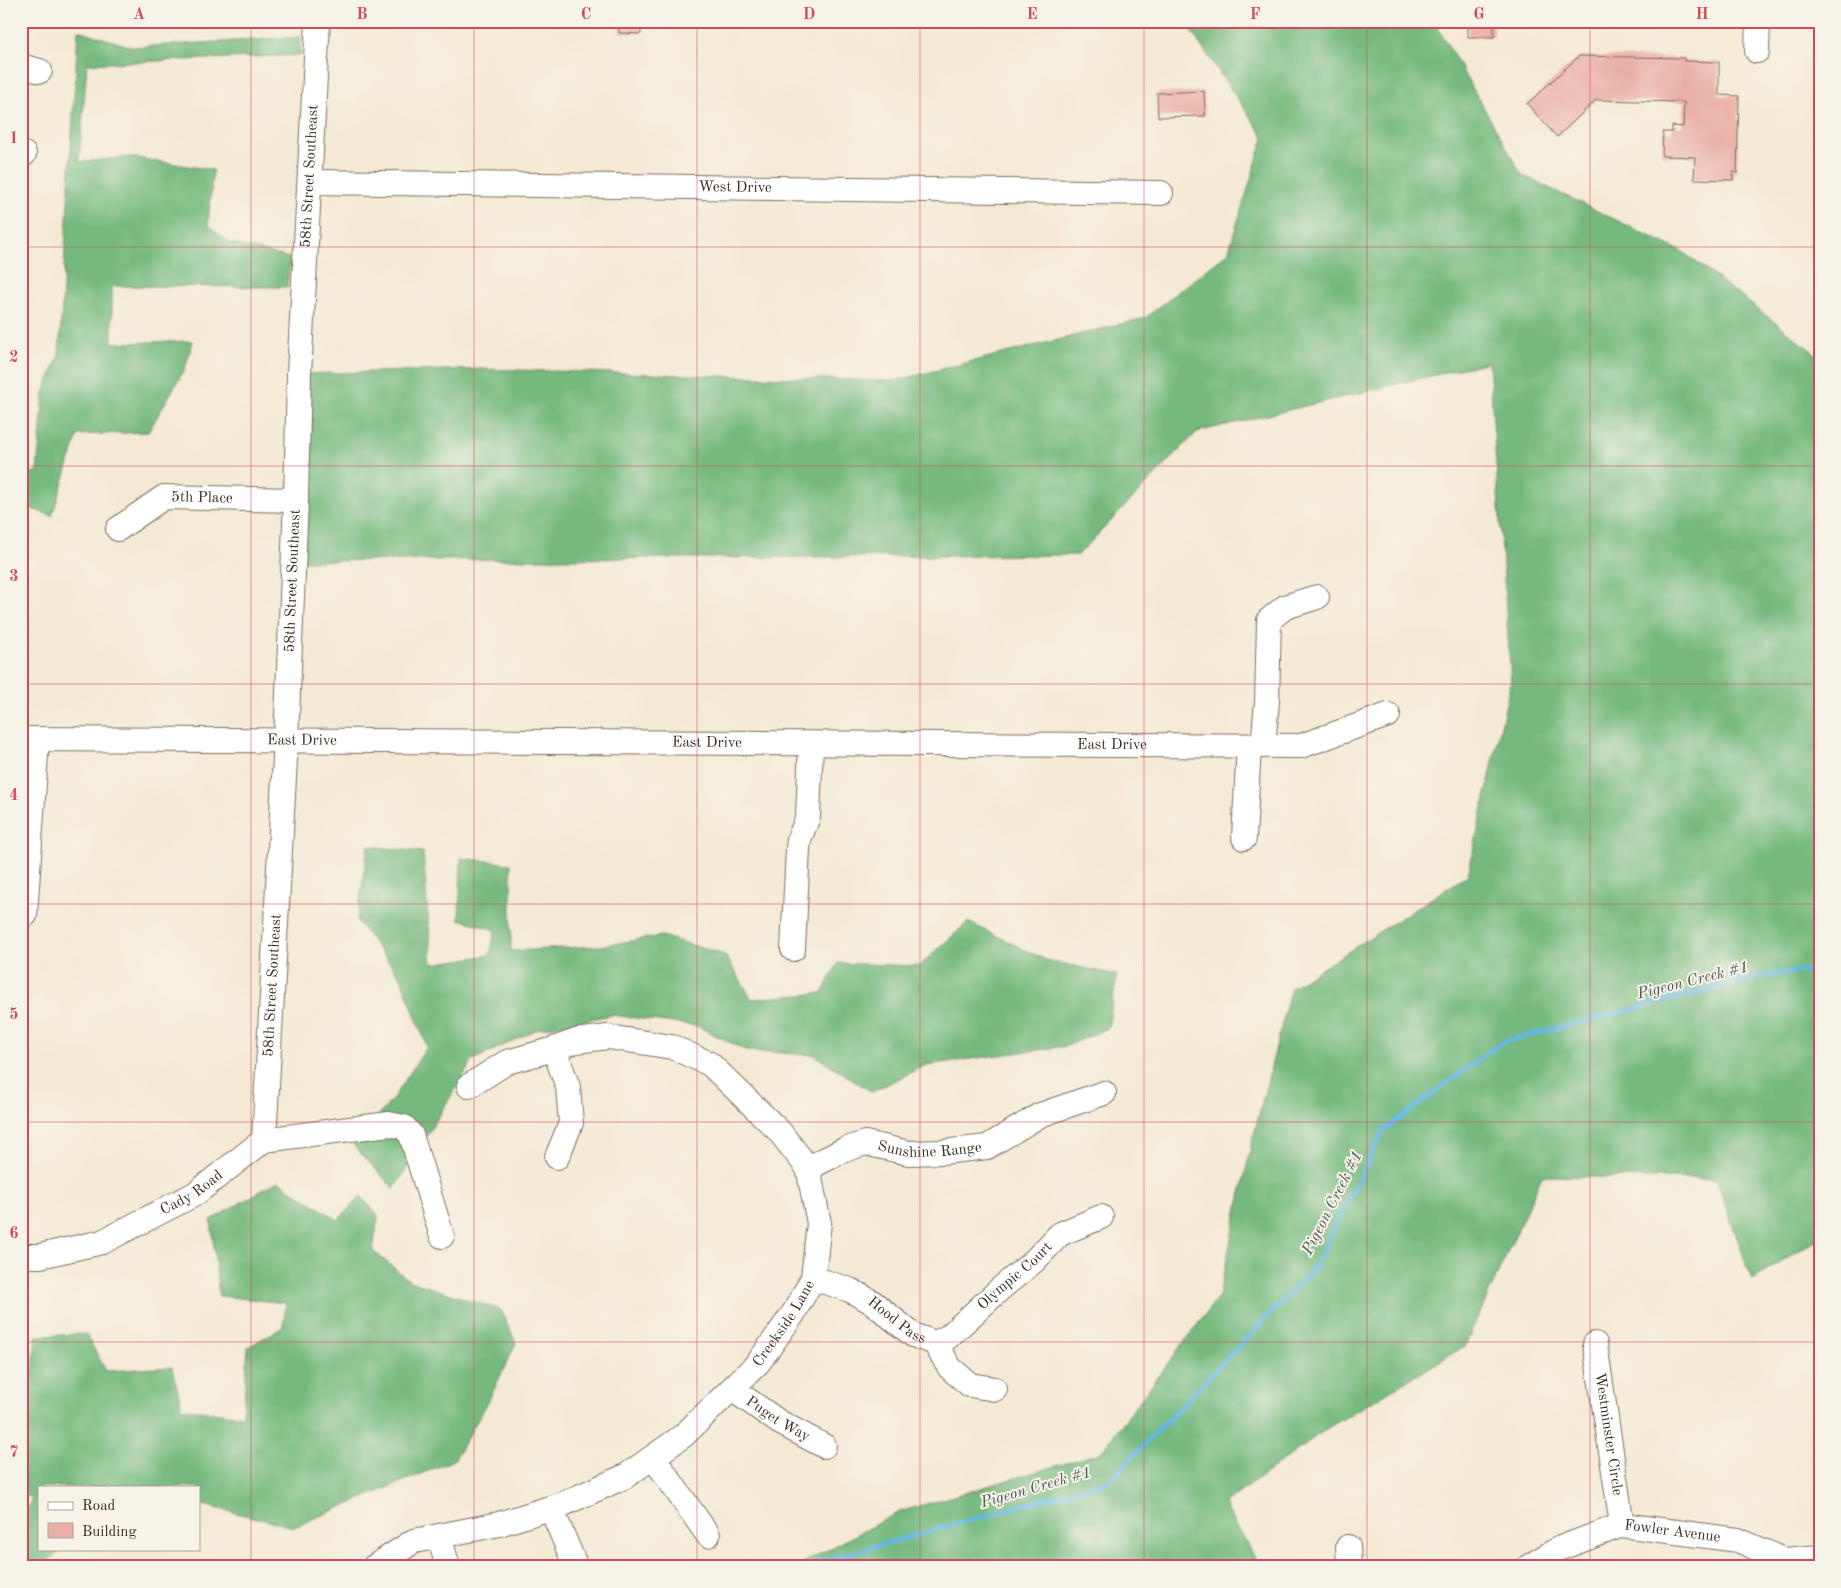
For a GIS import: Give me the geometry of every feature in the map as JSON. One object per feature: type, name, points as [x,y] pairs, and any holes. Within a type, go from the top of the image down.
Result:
[{"type":"street","name":"58th Street Southeast","points":[[264,1140],[286,741],[300,374],[318,21]]},
{"type":"street","points":[[1743,21],[1758,21],[1757,51]]},
{"type":"street","name":"West Drive","points":[[310,182],[1161,193]]},
{"type":"street","name":"5th Place","points":[[118,529],[164,496],[296,500]]},
{"type":"street","points":[[1244,838],[1256,746],[1267,702],[1269,620],[1285,608],[1317,597]]},
{"type":"street","name":"East Drive","points":[[29,740],[1301,746],[1388,715]]},
{"type":"street","points":[[25,915],[29,740]]},
{"type":"street","points":[[793,949],[798,849],[799,839],[808,817],[811,744]]},
{"type":"street","name":"Creekside Lane","points":[[374,1567],[414,1541],[498,1524],[551,1508],[626,1476],[684,1436],[758,1363],[793,1314],[813,1278],[819,1222],[808,1168],[779,1131],[710,1064],[672,1047],[608,1037],[576,1041],[507,1062],[468,1086]]},
{"type":"street","points":[[554,1049],[568,1087],[571,1123],[557,1157]]},
{"type":"street","name":"Sunshine Range","points":[[808,1168],[844,1150],[865,1143],[909,1153],[942,1152],[987,1147],[1040,1115],[1104,1093]]},
{"type":"street","points":[[264,1140],[389,1124],[404,1127],[411,1135],[442,1236]]},
{"type":"street","name":"Cady Road","points":[[21,1256],[40,1256],[102,1242],[194,1194],[264,1140]]},
{"type":"street","name":"Olympic Court","points":[[934,1343],[948,1337],[1000,1289],[1034,1261],[1060,1234],[1101,1217]]},
{"type":"street","name":"Hood Pass","points":[[813,1278],[850,1290],[872,1302],[913,1335],[934,1343],[950,1368],[970,1385],[995,1389]]},
{"type":"street","name":"Westminster Circle","points":[[1595,1344],[1622,1525]]},
{"type":"street","name":"Puget Way","points":[[732,1389],[779,1422],[824,1446]]},
{"type":"street","points":[[654,1457],[708,1535]]},
{"type":"street","points":[[551,1508],[576,1567]]},
{"type":"street","name":"Fowler Avenue","points":[[1528,1567],[1558,1549],[1622,1525],[1738,1540],[1784,1560],[1820,1557]]},
{"type":"street","points":[[439,1536],[448,1567]]},
{"type":"green space","points":[[1184,21],[1434,21],[1522,175],[1683,252],[1820,357],[1820,1238],[1752,1280],[1716,1179],[1542,1176],[1465,1346],[1329,1427],[1224,1504],[1261,1567],[795,1567],[899,1512],[1100,1453],[1219,1296],[1251,1146],[1291,988],[1468,875],[1511,681],[1489,362],[1197,432],[1078,555],[293,561],[299,374],[483,369],[894,381],[1145,318],[1228,253],[1264,137]]},
{"type":"green space","points":[[78,30],[132,47],[301,37],[300,55],[87,64],[79,162],[131,157],[213,170],[208,225],[230,243],[290,258],[287,287],[112,286],[112,343],[193,341],[185,369],[148,432],[78,435],[52,516],[21,505],[21,474],[37,472],[44,393],[59,355]]},
{"type":"green space","points":[[368,846],[423,852],[432,964],[490,955],[495,930],[459,919],[461,858],[511,864],[511,951],[599,946],[662,936],[725,955],[752,999],[822,993],[838,963],[919,966],[968,922],[1046,960],[1117,975],[1108,1028],[1067,1046],[926,1065],[872,1092],[815,1055],[747,1051],[697,1026],[612,1015],[538,1029],[473,1060],[394,1189],[353,1145],[392,1100],[427,1047],[401,978],[357,921]]},
{"type":"green space","points":[[278,1181],[338,1220],[361,1196],[378,1216],[373,1251],[410,1281],[501,1310],[516,1343],[487,1404],[454,1460],[294,1527],[200,1504],[200,1486],[120,1486],[107,1483],[105,1486],[38,1486],[38,1550],[63,1550],[39,1567],[21,1567],[21,1529],[32,1497],[21,1495],[21,1378],[32,1378],[36,1336],[86,1334],[106,1371],[172,1367],[182,1408],[243,1416],[248,1347],[283,1327],[286,1303],[219,1296],[211,1220]]},
{"type":"building","points":[[619,21],[641,21],[641,34],[619,33]]},
{"type":"building","points":[[1468,21],[1494,21],[1494,37],[1468,37]]},
{"type":"building","points":[[1579,56],[1684,58],[1684,61],[1719,62],[1719,95],[1739,96],[1737,173],[1733,172],[1733,180],[1694,179],[1695,157],[1662,156],[1663,132],[1672,132],[1672,126],[1683,127],[1684,102],[1596,100],[1557,137],[1527,104]]},
{"type":"building","points":[[1204,91],[1205,116],[1158,117],[1157,93]]},
{"type":"waterway","name":"Pigeon Creek #1","points":[[802,1567],[1109,1481],[1315,1267],[1383,1131],[1502,1042],[1760,977],[1820,968]]}]
